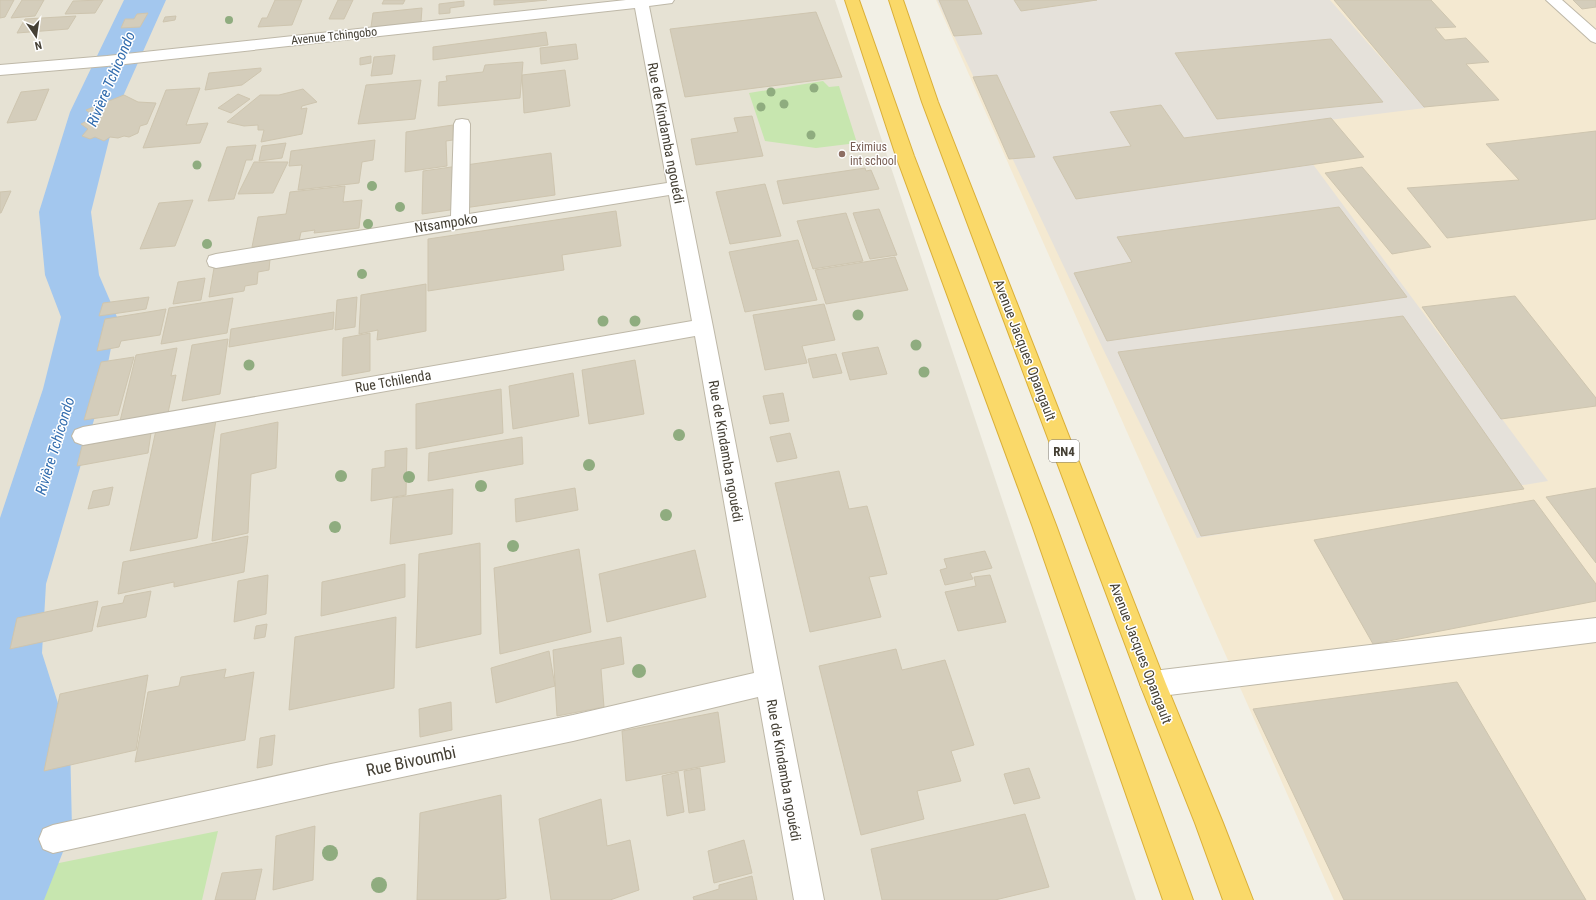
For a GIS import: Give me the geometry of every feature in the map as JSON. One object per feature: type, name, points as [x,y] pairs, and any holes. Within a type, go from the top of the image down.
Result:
[{"type":"highway","points":[[852,0],[905,156],[1042,518],[1178,900]]},
{"type":"highway","name":"Avenue Jacques Opangault","points":[[896,0],[932,109],[1153,684],[1209,823],[1238,900]]},
{"type":"street","name":"Avenue Tchingobo","points":[[0,70],[107,61],[666,0]]},
{"type":"street","points":[[1553,0],[1596,38]]},
{"type":"street","name":"Rue de Kindamba ngouédi","points":[[641,3],[703,327],[808,900]]},
{"type":"street","points":[[460,221],[462,124]]},
{"type":"street","name":"Ntsampoko","points":[[216,261],[460,221],[676,188]]},
{"type":"street","name":"Rue Tchilenda","points":[[83,436],[703,327]]},
{"type":"street","points":[[1153,684],[1596,630]]},
{"type":"street","name":"Rue Bivoumbi","points":[[53,839],[331,778],[573,728],[768,682]]},
{"type":"shaded area","points":[[0,0],[835,0],[1136,900],[0,900]]},
{"type":"shaded area","points":[[936,0],[1596,0],[1596,900],[1334,900]]},
{"type":"shaded area","points":[[937,0],[1330,0],[1425,108],[1321,121],[1312,163],[1548,481],[1197,538],[1104,351]]},
{"type":"green space","points":[[823,81],[829,87],[839,86],[857,143],[816,148],[765,141],[749,93]]},
{"type":"green space","points":[[0,667],[70,739],[34,798],[49,865],[218,831],[202,900],[7,900],[0,854]]},
{"type":"building","points":[[0,0],[14,0],[5,17],[0,18]]},
{"type":"building","points":[[22,0],[44,0],[35,16],[11,18]]},
{"type":"building","points":[[103,0],[95,13],[65,14],[73,1]]},
{"type":"building","points":[[275,0],[302,0],[292,25],[258,27],[262,18],[267,18]]},
{"type":"building","points":[[338,0],[353,0],[344,19],[329,19]]},
{"type":"building","points":[[384,0],[405,0],[403,4],[382,4]]},
{"type":"building","points":[[494,0],[547,0],[494,5]]},
{"type":"building","points":[[939,0],[967,0],[982,34],[954,36]]},
{"type":"building","points":[[1014,0],[1097,0],[1021,11]]},
{"type":"building","points":[[1334,0],[1431,0],[1456,27],[1435,28],[1445,40],[1466,38],[1489,62],[1466,64],[1499,100],[1424,107]]},
{"type":"building","points":[[1573,0],[1596,0],[1596,7],[1582,9]]},
{"type":"building","points":[[464,1],[464,6],[450,8],[450,13],[439,14],[439,4]]},
{"type":"building","points":[[422,8],[421,22],[371,27],[373,13]]},
{"type":"building","points":[[816,12],[842,77],[685,97],[670,29]]},
{"type":"building","points":[[148,13],[140,27],[121,28],[125,19],[134,19],[137,14]]},
{"type":"building","points":[[76,16],[68,29],[17,33],[25,19]]},
{"type":"building","points":[[176,16],[175,20],[163,22],[165,17]]},
{"type":"building","points":[[546,32],[548,45],[433,60],[433,47]]},
{"type":"building","points":[[1331,39],[1383,102],[1217,119],[1175,53]]},
{"type":"building","points":[[576,44],[578,59],[541,64],[540,48]]},
{"type":"building","points":[[395,55],[392,74],[371,76],[374,57]]},
{"type":"building","points":[[371,56],[371,63],[360,65],[360,58]]},
{"type":"building","points":[[523,62],[520,98],[438,106],[439,82],[447,81],[446,76],[483,72],[485,65]]},
{"type":"building","points":[[261,68],[261,71],[242,85],[205,90],[209,73]]},
{"type":"building","points":[[565,70],[570,106],[524,113],[522,75]]},
{"type":"building","points":[[997,75],[1035,157],[1009,159],[973,77]]},
{"type":"building","points":[[421,80],[415,119],[358,124],[366,85]]},
{"type":"building","points":[[200,88],[186,125],[208,123],[200,143],[143,148],[166,90]]},
{"type":"building","points":[[49,89],[36,120],[7,123],[21,92]]},
{"type":"building","points":[[303,89],[317,102],[302,106],[301,109],[307,108],[302,134],[261,142],[264,130],[258,130],[258,125],[244,126],[227,122],[260,95],[279,95]]},
{"type":"building","points":[[238,94],[250,99],[231,113],[218,108]]},
{"type":"building","points":[[124,95],[138,102],[156,103],[147,124],[140,126],[138,133],[129,137],[110,137],[104,141],[95,137],[90,139],[82,136],[88,129],[81,124],[95,117],[86,110]]},
{"type":"building","points":[[1161,105],[1184,138],[1331,118],[1364,157],[1076,199],[1053,157],[1131,146],[1110,112]]},
{"type":"building","points":[[752,116],[763,156],[696,165],[691,139],[738,132],[734,118]]},
{"type":"building","points":[[453,125],[453,140],[446,141],[447,166],[405,172],[406,132]]},
{"type":"building","points":[[1596,131],[1596,219],[1447,238],[1407,188],[1519,180],[1486,144]]},
{"type":"building","points":[[375,140],[373,160],[362,162],[359,183],[298,190],[302,165],[289,166],[291,151]]},
{"type":"building","points":[[286,143],[282,158],[259,161],[262,146]]},
{"type":"building","points":[[256,145],[252,160],[246,160],[234,199],[208,201],[227,147]]},
{"type":"building","points":[[551,153],[555,195],[422,214],[423,171]]},
{"type":"building","points":[[254,162],[288,162],[273,193],[238,194]]},
{"type":"building","points":[[1362,167],[1431,247],[1392,254],[1325,173]]},
{"type":"building","points":[[865,168],[866,171],[871,170],[879,189],[783,204],[777,181]]},
{"type":"building","points":[[765,184],[781,236],[730,244],[716,192]]},
{"type":"building","points":[[345,186],[343,202],[362,200],[359,228],[314,233],[315,230],[301,232],[299,241],[252,247],[258,217],[286,214],[290,192]]},
{"type":"building","points":[[11,191],[1,213],[0,213],[0,192]]},
{"type":"building","points":[[193,200],[175,246],[140,249],[159,203]]},
{"type":"building","points":[[1339,207],[1407,297],[1107,341],[1074,273],[1132,262],[1117,237]]},
{"type":"building","points":[[879,209],[897,255],[870,259],[853,213]]},
{"type":"building","points":[[616,211],[621,246],[562,255],[564,270],[428,291],[428,239]]},
{"type":"building","points":[[846,213],[863,261],[813,269],[797,221]]},
{"type":"building","points":[[798,240],[817,300],[745,312],[729,252]]},
{"type":"building","points":[[895,257],[908,290],[826,304],[815,270]]},
{"type":"building","points":[[270,259],[269,270],[258,272],[257,284],[245,286],[244,291],[209,297],[214,268]]},
{"type":"building","points":[[205,278],[201,300],[173,304],[178,282]]},
{"type":"building","points":[[426,284],[426,331],[377,340],[378,330],[359,334],[361,295]]},
{"type":"building","points":[[1515,296],[1596,398],[1596,406],[1501,419],[1422,307]]},
{"type":"building","points":[[149,297],[146,309],[99,316],[103,303]]},
{"type":"building","points":[[357,297],[355,327],[335,330],[337,300]]},
{"type":"building","points":[[233,298],[227,333],[161,344],[169,308]]},
{"type":"building","points":[[824,304],[835,340],[802,346],[807,363],[765,370],[753,315]]},
{"type":"building","points":[[166,309],[160,335],[121,341],[119,347],[97,351],[105,319]]},
{"type":"building","points":[[334,312],[333,329],[229,347],[231,329]]},
{"type":"building","points":[[1403,316],[1524,489],[1201,536],[1118,352]]},
{"type":"building","points":[[370,333],[370,371],[342,376],[343,338]]},
{"type":"building","points":[[228,339],[220,394],[182,401],[192,345]]},
{"type":"building","points":[[878,347],[887,374],[850,380],[842,353]]},
{"type":"building","points":[[177,348],[171,376],[176,375],[168,413],[120,421],[136,355]]},
{"type":"building","points":[[836,354],[842,373],[813,378],[808,359]]},
{"type":"building","points":[[134,357],[118,415],[84,420],[101,362]]},
{"type":"building","points":[[635,360],[644,414],[589,424],[582,370]]},
{"type":"building","points":[[573,373],[579,416],[513,429],[509,386]]},
{"type":"building","points":[[501,389],[503,433],[416,449],[416,404]]},
{"type":"building","points":[[783,393],[789,421],[770,424],[763,396]]},
{"type":"building","points":[[216,420],[197,538],[130,551],[156,430]]},
{"type":"building","points":[[278,422],[276,468],[251,474],[248,533],[212,541],[221,434]]},
{"type":"building","points":[[151,433],[148,453],[77,466],[82,446]]},
{"type":"building","points":[[790,433],[797,458],[777,462],[770,437]]},
{"type":"building","points":[[522,437],[523,464],[428,481],[429,453]]},
{"type":"building","points":[[407,448],[406,495],[371,501],[372,469],[385,467],[385,451]]},
{"type":"building","points":[[839,471],[849,509],[867,506],[887,574],[869,577],[881,617],[810,632],[775,483]]},
{"type":"building","points":[[113,487],[109,505],[88,509],[93,491]]},
{"type":"building","points":[[575,488],[578,510],[516,522],[515,499]]},
{"type":"building","points":[[1596,488],[1596,563],[1546,497]]},
{"type":"building","points":[[453,489],[452,534],[390,544],[393,498]]},
{"type":"building","points":[[1534,500],[1596,584],[1596,601],[1373,644],[1314,540]]},
{"type":"building","points":[[248,536],[244,572],[174,587],[174,582],[118,594],[123,562]]},
{"type":"building","points":[[480,543],[481,634],[416,648],[419,554]]},
{"type":"building","points":[[579,549],[591,632],[500,654],[494,568]]},
{"type":"building","points":[[695,550],[706,597],[607,622],[599,574]]},
{"type":"building","points":[[985,551],[992,568],[970,573],[973,579],[945,585],[940,570],[947,568],[944,559]]},
{"type":"building","points":[[405,564],[405,597],[321,616],[322,582]]},
{"type":"building","points":[[268,575],[266,614],[234,622],[238,581]]},
{"type":"building","points":[[990,575],[1006,622],[958,631],[945,592],[976,586],[974,577]]},
{"type":"building","points":[[151,591],[146,617],[97,627],[102,607],[123,603],[125,596]]},
{"type":"building","points":[[98,601],[92,631],[10,649],[17,618]]},
{"type":"building","points":[[396,617],[394,688],[289,710],[295,637]]},
{"type":"building","points":[[267,624],[265,637],[254,639],[256,626]]},
{"type":"building","points":[[621,637],[624,664],[601,669],[604,707],[557,716],[553,650]]},
{"type":"building","points":[[896,649],[902,670],[945,660],[974,745],[951,751],[961,781],[917,791],[924,819],[861,835],[819,666]]},
{"type":"building","points":[[549,651],[555,686],[496,703],[491,668]]},
{"type":"building","points":[[226,669],[224,678],[254,672],[245,740],[135,762],[148,692],[179,686],[181,677]]},
{"type":"building","points":[[148,675],[136,750],[44,771],[60,694]]},
{"type":"building","points":[[1457,682],[1586,900],[1344,900],[1253,709]]},
{"type":"building","points":[[451,702],[452,730],[420,737],[419,709]]},
{"type":"building","points":[[718,712],[725,762],[626,781],[622,731]]},
{"type":"building","points":[[275,735],[272,765],[257,768],[260,738]]},
{"type":"building","points":[[700,768],[705,810],[689,813],[684,771]]},
{"type":"building","points":[[1029,768],[1040,798],[1014,804],[1004,774]]},
{"type":"building","points":[[678,772],[684,812],[667,816],[662,776]]},
{"type":"building","points":[[501,795],[506,898],[495,900],[417,900],[420,813]]},
{"type":"building","points":[[601,799],[607,846],[630,840],[639,890],[610,900],[551,900],[539,819]]},
{"type":"building","points":[[1025,814],[1049,887],[995,900],[882,900],[871,849]]},
{"type":"building","points":[[315,826],[313,880],[273,890],[276,836]]},
{"type":"building","points":[[744,840],[752,873],[714,883],[708,851]]},
{"type":"building","points":[[262,869],[255,900],[215,900],[222,873]]},
{"type":"building","points":[[752,876],[757,900],[694,900],[693,897],[719,889],[719,885]]},
{"type":"waterway","name":"Rivière Tchicondo","points":[[3,900],[32,829],[32,741],[6,653],[12,584],[73,389],[89,317],[72,275],[65,212],[93,112],[145,0]]},
{"type":"place","name":"Eximius int school","points":[[842,154]]}]
